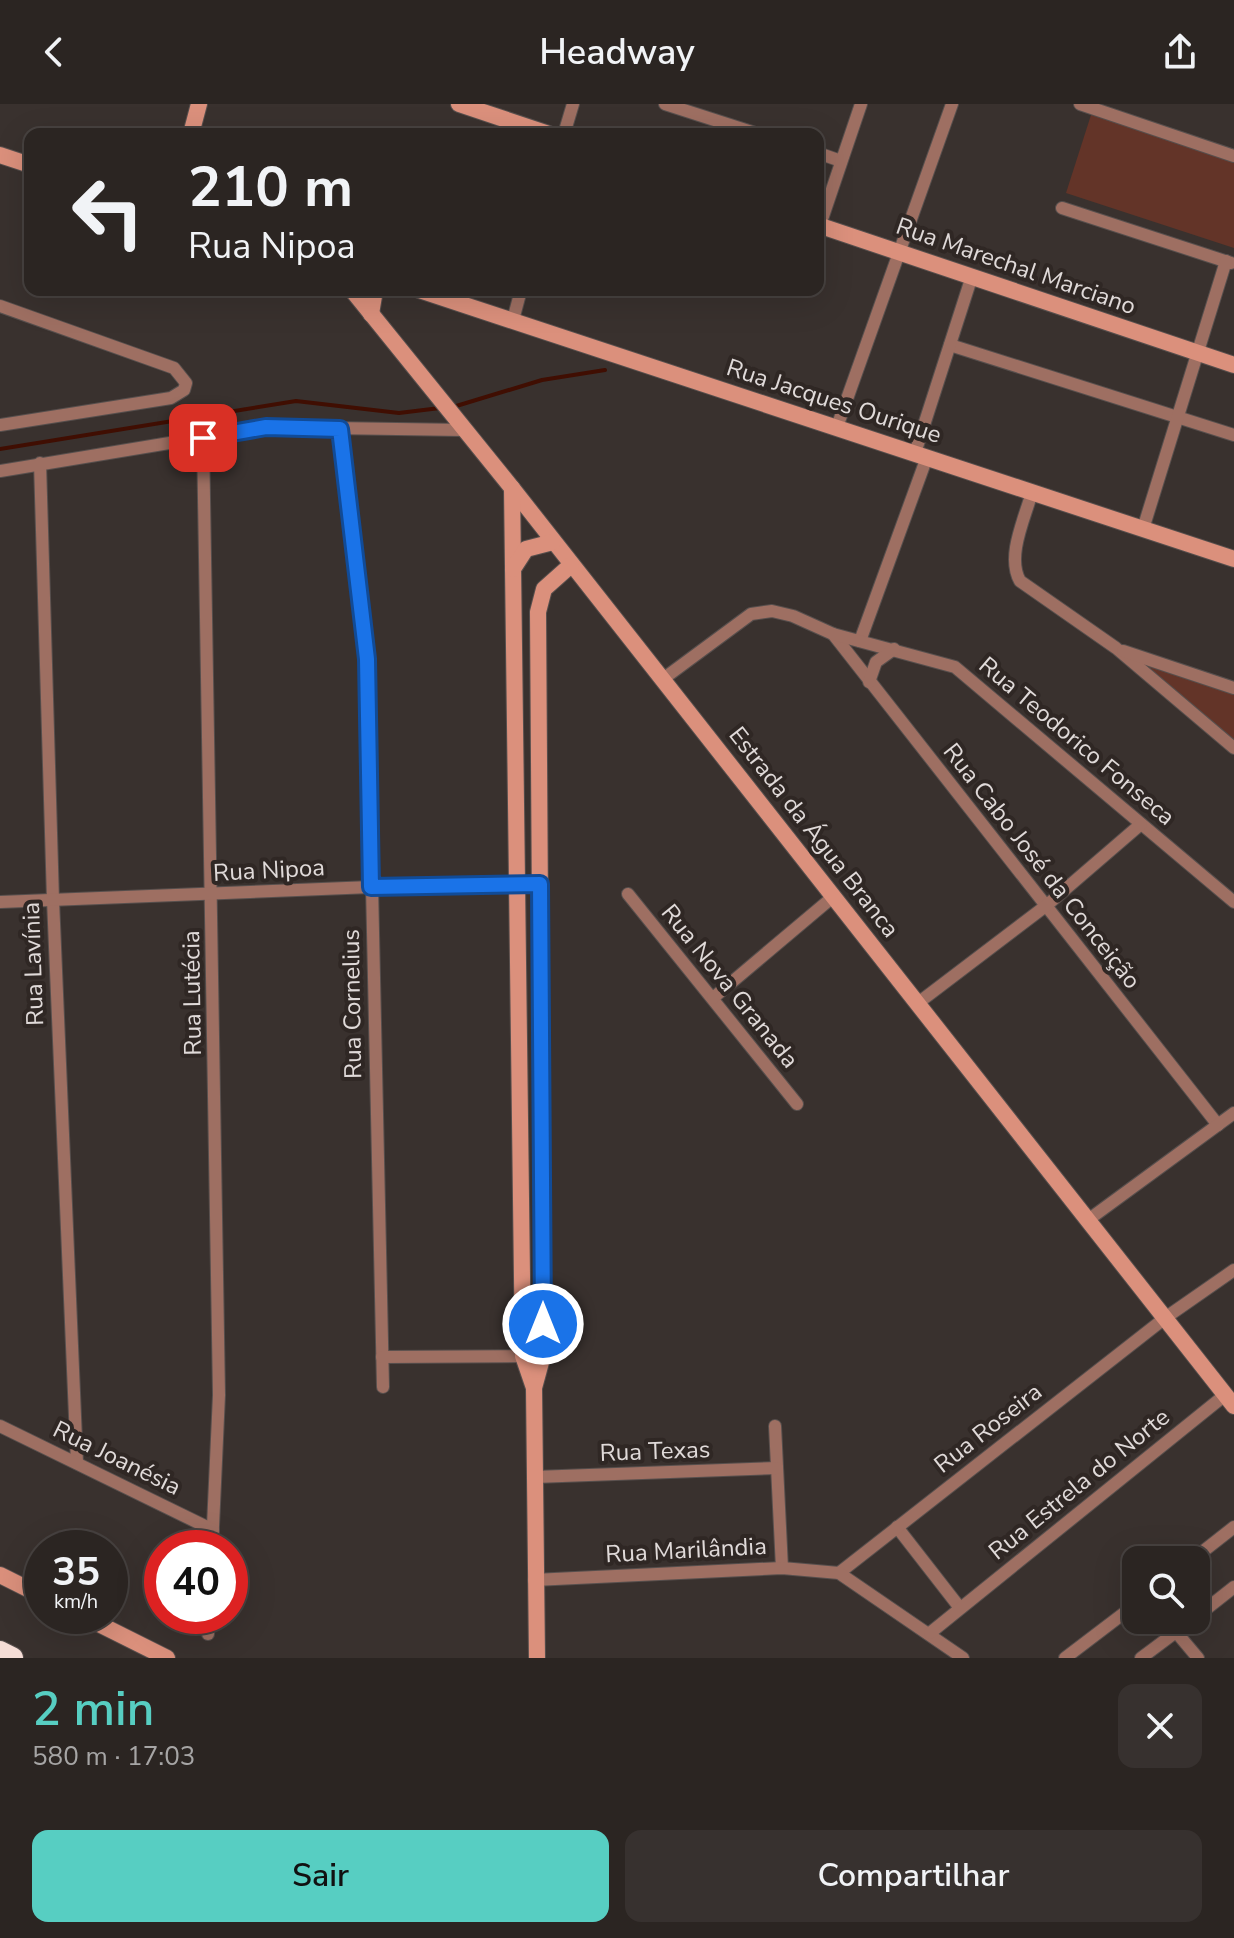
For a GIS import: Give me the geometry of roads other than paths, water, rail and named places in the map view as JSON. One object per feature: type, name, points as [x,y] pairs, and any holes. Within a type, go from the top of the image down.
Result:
[{"type":"highway","points":[[0,1652],[12,1658]]},
{"type":"main road","points":[[193,128],[199,104]]},
{"type":"main road","points":[[459,104],[531,128]]},
{"type":"main road","points":[[0,155],[24,163]]},
{"type":"main road","name":"Rua Marechal Marciano","points":[[824,227],[1234,365]]},
{"type":"main road","name":"Estrada da Água Branca","points":[[357,296],[512,488],[1230,1400]]},
{"type":"main road","points":[[371,314],[374,296]]},
{"type":"main road","name":"Rua Jacques Ourique","points":[[438,296],[1234,559]]},
{"type":"main road","points":[[512,488],[523,1356],[534,1388]]},
{"type":"main road","points":[[513,571],[526,549],[553,542]]},
{"type":"main road","points":[[537,1658],[534,1388],[543,1355],[538,604],[548,583],[571,565]]},
{"type":"main road","points":[[0,1575],[24,1587]]},
{"type":"main road","points":[[119,1634],[167,1658]]},
{"type":"street","points":[[566,128],[573,104]]},
{"type":"street","points":[[665,104],[739,128]]},
{"type":"street","points":[[824,210],[861,104]]},
{"type":"street","points":[[837,427],[952,104]]},
{"type":"street","points":[[1080,104],[1119,110],[1234,156]]},
{"type":"street","points":[[824,155],[841,161]]},
{"type":"street","points":[[1062,208],[1230,262],[1198,352],[1143,529]]},
{"type":"street","points":[[860,641],[921,455],[972,276]]},
{"type":"street","points":[[513,320],[519,296]]},
{"type":"street","points":[[0,306],[174,368],[186,383],[184,390],[171,398],[0,425]]},
{"type":"street","points":[[950,345],[1234,435]]},
{"type":"street","points":[[0,471],[266,427],[460,426]]},
{"type":"street","name":"Rua Cornelius","points":[[340,429],[367,659],[383,1387]]},
{"type":"street","name":"Rua Lutécia","points":[[203,438],[219,1395],[213,1530]]},
{"type":"street","name":"Rua Lavínia","points":[[40,463],[53,900],[77,1463]]},
{"type":"street","points":[[1032,492],[1017,547],[1015,571],[1028,588],[1116,648],[1234,748]]},
{"type":"street","name":"Rua Teodorico Fonseca","points":[[663,679],[751,614],[772,611],[793,616],[833,634],[955,667],[973,679],[1234,902]]},
{"type":"street","name":"Rua Cabo José da Conceição","points":[[833,634],[1218,1125]]},
{"type":"street","points":[[1116,648],[1234,688]]},
{"type":"street","points":[[869,682],[876,662],[894,649]]},
{"type":"street","points":[[918,1003],[1047,905],[1141,824]]},
{"type":"street","name":"Rua Nipoa","points":[[0,902],[371,887],[540,884]]},
{"type":"street","name":"Rua Nova Granada","points":[[628,894],[797,1104]]},
{"type":"street","points":[[713,998],[834,896]]},
{"type":"street","points":[[1088,1220],[1234,1113]]},
{"type":"street","name":"Rua Roseira","points":[[839,1573],[1165,1318],[1234,1270]]},
{"type":"street","points":[[382,1357],[543,1355]]},
{"type":"street","name":"Rua Estrela do Norte","points":[[930,1633],[1230,1400]]},
{"type":"street","name":"Rua Joanésia","points":[[0,1426],[213,1530]]},
{"type":"street","points":[[775,1426],[782,1568]]},
{"type":"street","name":"Rua Texas","points":[[535,1477],[777,1468]]},
{"type":"street","points":[[897,1527],[960,1608]]},
{"type":"street","points":[[1210,1546],[1234,1527]]},
{"type":"street","name":"Rua Marilândia","points":[[534,1580],[782,1568],[839,1573]]},
{"type":"street","points":[[839,1573],[963,1658]]},
{"type":"street","points":[[1210,1606],[1234,1587]]},
{"type":"street","points":[[1065,1658],[1122,1615]]},
{"type":"street","points":[[1141,1658],[1174,1634]]},
{"type":"street","points":[[1179,1634],[1198,1658]]},
{"type":"waterway","points":[[453,407],[542,380],[605,370]]},
{"type":"waterway","points":[[0,449],[296,401],[399,413],[440,408]]}]
